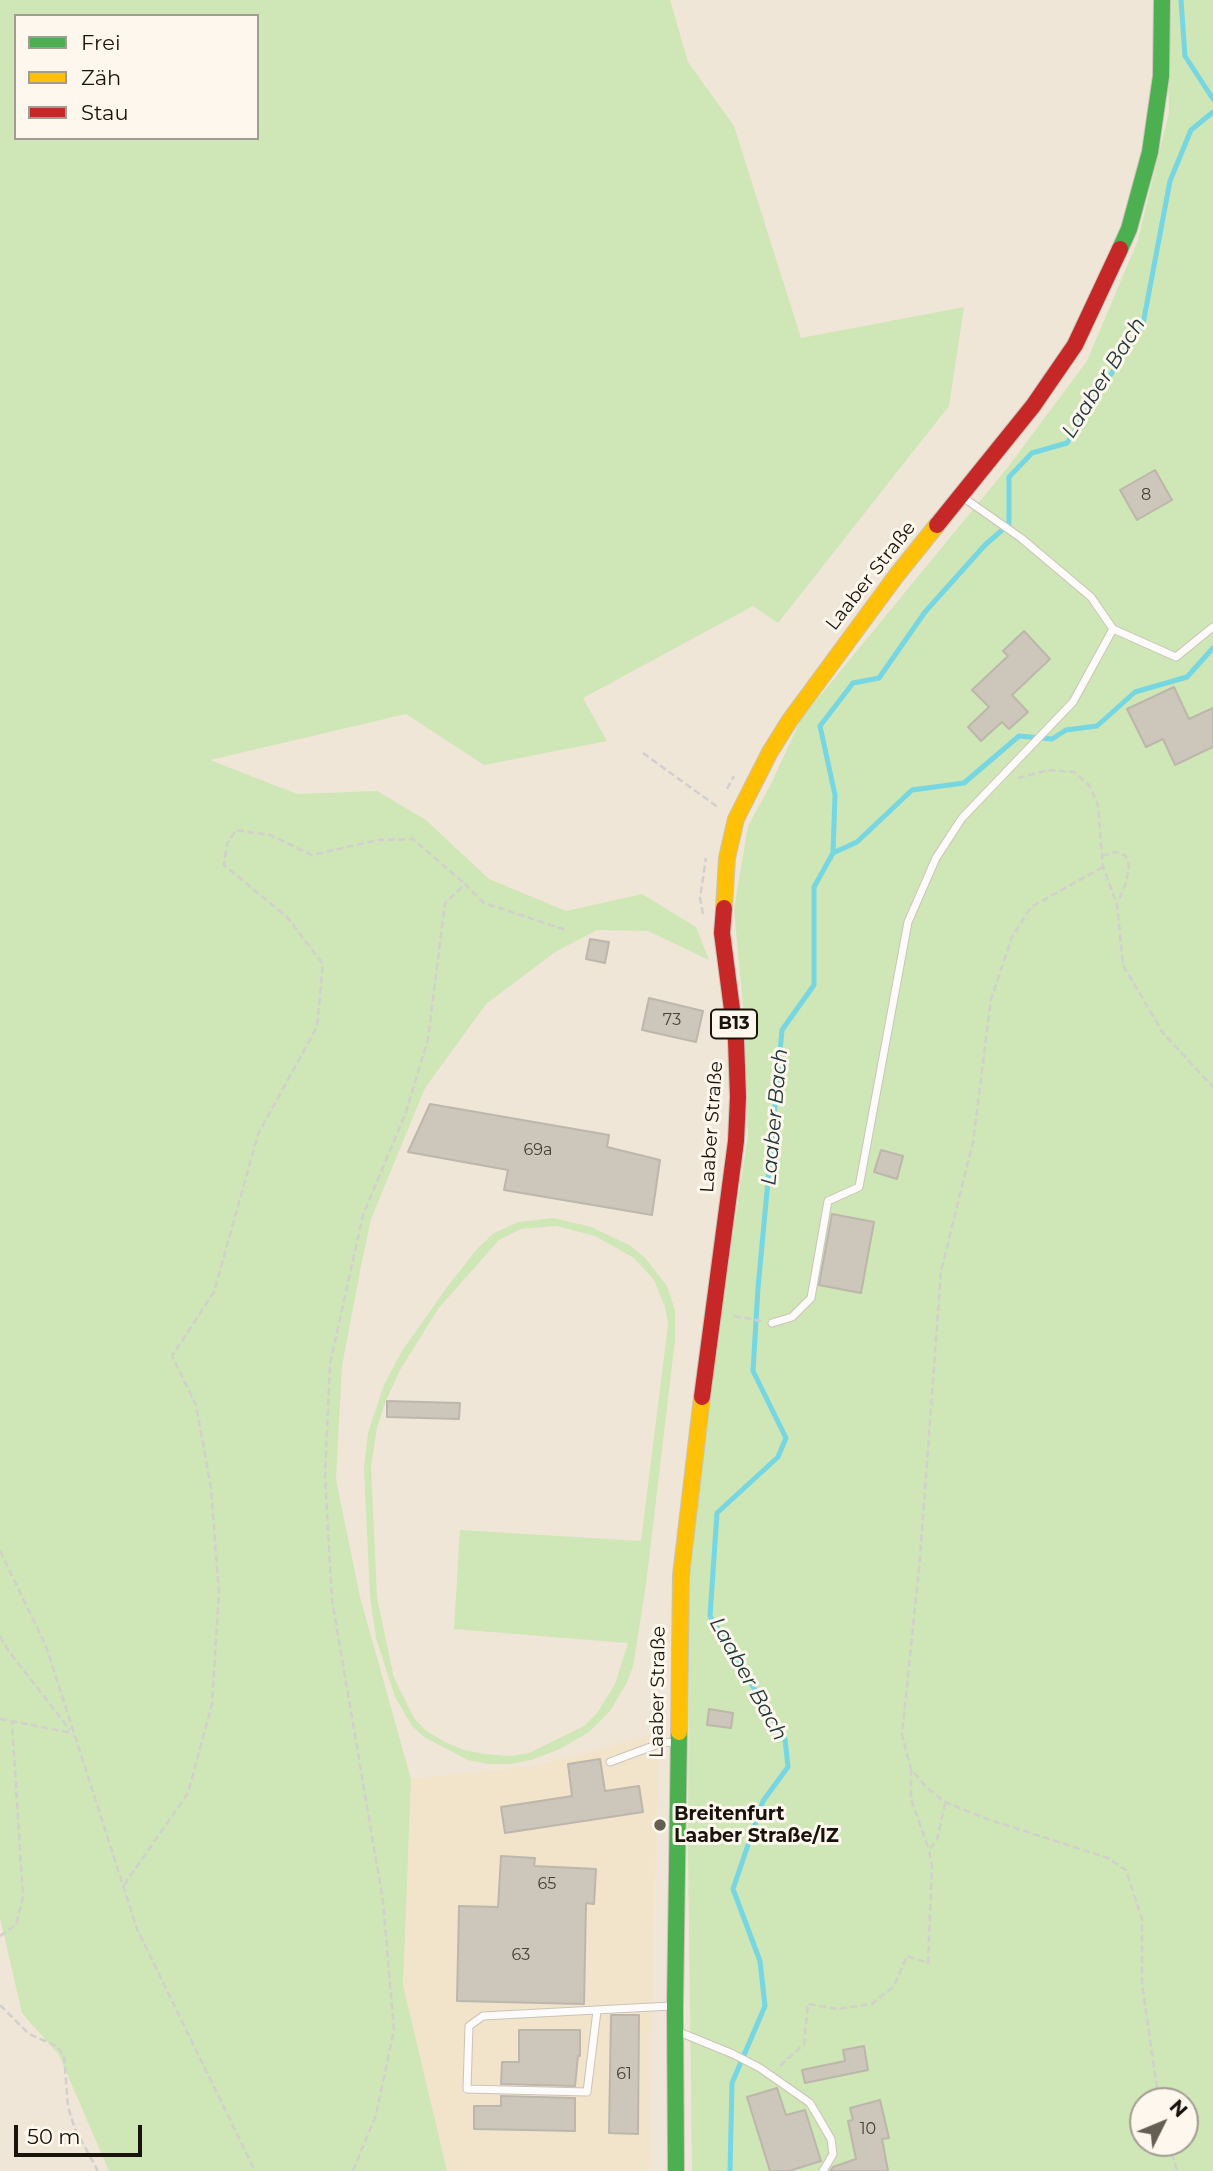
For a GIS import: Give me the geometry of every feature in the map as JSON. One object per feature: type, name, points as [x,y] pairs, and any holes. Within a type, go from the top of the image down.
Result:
[{"type":"main road","name":"Laaber Straße","points":[[676,2171],[675,2007],[681,1575],[736,1130],[738,1062],[722,933],[727,858],[736,819],[790,720],[858,626],[1033,406],[1075,345],[1129,229],[1150,152],[1161,76],[1162,0]]},
{"type":"lane","points":[[961,496],[1021,538],[1091,597],[1113,629],[1175,657],[1213,627]]},
{"type":"lane","points":[[772,1323],[792,1317],[811,1298],[828,1201],[859,1187],[908,922],[936,859],[962,818],[1073,702],[1113,629]]},
{"type":"lane","points":[[610,1762],[664,1742],[679,1743]]},
{"type":"lane","points":[[597,2011],[587,2092],[467,2089],[469,2026],[483,2016],[675,2007]]},
{"type":"lane","points":[[675,2031],[760,2068],[810,2102],[831,2139],[833,2154],[823,2171]]},
{"type":"path","points":[[643,753],[736,819]]},
{"type":"path","points":[[987,793],[1019,777],[1048,770],[1074,772],[1089,785],[1098,805],[1103,867],[1117,904],[1123,965],[1163,1033],[1213,1087]]},
{"type":"path","points":[[727,790],[737,771]]},
{"type":"path","points":[[719,808],[723,799]]},
{"type":"path","points":[[124,1885],[188,1793],[212,1704],[219,1593],[211,1488],[196,1405],[172,1356],[214,1292],[258,1134],[317,1027],[323,964],[287,917],[224,866],[227,844],[236,830],[270,835],[312,855],[378,840],[413,839],[484,903],[566,930]]},
{"type":"path","points":[[704,922],[700,898],[709,847]]},
{"type":"path","points":[[1102,856],[1116,852],[1126,856],[1129,866],[1126,883],[1117,904]]},
{"type":"path","points":[[770,2076],[804,2044],[807,2004],[836,2009],[872,2004],[894,1986],[907,1956],[928,1963],[932,1866],[911,1799],[911,1769],[902,1735],[920,1558],[942,1271],[973,1142],[991,999],[1012,937],[1031,907],[1103,867]]},
{"type":"path","points":[[353,2171],[376,2115],[394,2030],[383,1901],[332,1600],[325,1477],[330,1364],[363,1215],[406,1112],[428,1039],[445,903],[465,884]]},
{"type":"path","points":[[740,1317],[772,1323]]},
{"type":"path","points":[[0,1550],[46,1646],[137,1929],[255,2171]]},
{"type":"path","points":[[0,1636],[72,1733]]},
{"type":"path","points":[[0,1719],[72,1733]]},
{"type":"path","points":[[0,1936],[16,1925],[23,1897],[12,1723]]},
{"type":"path","points":[[911,1769],[926,1787],[945,1802],[987,1819],[1108,1858],[1126,1870],[1142,1919],[1142,1984],[1157,2087]]},
{"type":"path","points":[[929,1850],[937,1840],[945,1802]]},
{"type":"path","points":[[0,2005],[29,2034],[55,2046],[64,2055],[68,2106],[75,2129],[98,2171]]},
{"type":"shaded area","points":[[658,1733],[650,2137],[652,2171],[447,2171],[403,1985],[411,1779],[534,1766]]},
{"type":"green space","points":[[0,0],[670,0],[688,62],[734,126],[801,338],[964,307],[949,406],[778,623],[753,606],[583,698],[607,741],[484,765],[406,714],[210,760],[297,794],[377,791],[426,820],[489,879],[566,911],[642,894],[696,927],[709,960],[648,931],[597,930],[555,952],[486,1004],[425,1088],[371,1219],[342,1366],[336,1479],[360,1597],[411,1779],[403,1985],[447,2171],[109,2171],[59,2055],[22,2013],[0,1918]]},
{"type":"green space","points":[[1166,0],[1213,0],[1213,2171],[692,2171],[688,1850],[689,1579],[717,1339],[748,1135],[743,1006],[734,909],[748,826],[801,719],[1008,467],[1087,361],[1138,240],[1169,112]]},
{"type":"green space","points":[[554,1218],[591,1227],[631,1246],[646,1259],[667,1286],[675,1310],[675,1340],[646,1584],[633,1667],[626,1684],[610,1711],[589,1732],[560,1749],[531,1760],[489,1764],[468,1760],[424,1737],[412,1726],[395,1697],[376,1638],[370,1596],[364,1468],[368,1433],[384,1385],[402,1351],[477,1249],[494,1233],[518,1222]],"holes":[[[557,1226],[595,1236],[634,1258],[654,1280],[665,1307],[668,1324],[641,1541],[460,1530],[454,1629],[628,1643],[615,1684],[597,1713],[584,1726],[529,1753],[510,1756],[464,1750],[425,1730],[414,1718],[394,1678],[377,1598],[371,1466],[377,1428],[400,1370],[438,1309],[499,1240],[521,1229]]]},
{"type":"building","points":[[1155,470],[1172,500],[1137,520],[1120,490]]},
{"type":"building","points":[[1024,631],[1050,659],[1012,695],[1028,712],[1009,729],[1002,722],[981,741],[968,727],[989,707],[972,690],[1008,656],[1003,651]]},
{"type":"building","points":[[1174,687],[1189,719],[1213,708],[1213,747],[1175,765],[1163,739],[1146,747],[1127,709]]},
{"type":"building","points":[[590,939],[609,942],[605,963],[586,959]]},
{"type":"building","points":[[649,998],[703,1011],[696,1042],[642,1030]]},
{"type":"building","points":[[430,1104],[609,1135],[607,1147],[660,1160],[652,1215],[504,1190],[508,1170],[408,1152]]},
{"type":"building","points":[[881,1150],[903,1156],[897,1179],[874,1172]]},
{"type":"building","points":[[832,1214],[874,1222],[861,1293],[819,1285]]},
{"type":"building","points":[[387,1401],[460,1403],[459,1419],[387,1417]]},
{"type":"building","points":[[709,1709],[733,1713],[731,1728],[707,1725]]},
{"type":"building","points":[[600,1759],[605,1791],[639,1786],[643,1812],[505,1833],[501,1807],[572,1796],[568,1764]]},
{"type":"building","points":[[501,1856],[535,1858],[534,1866],[596,1869],[594,1904],[586,1903],[584,2004],[457,2001],[459,1906],[498,1907]]},
{"type":"building","points":[[611,2015],[639,2015],[638,2134],[609,2133]]},
{"type":"building","points":[[519,2030],[580,2030],[580,2056],[575,2086],[501,2084],[502,2062],[519,2062]]},
{"type":"building","points":[[864,2046],[868,2070],[805,2083],[802,2070],[845,2061],[843,2050]]},
{"type":"building","points":[[777,2088],[786,2115],[805,2110],[821,2161],[789,2171],[770,2171],[747,2097]]},
{"type":"building","points":[[501,2096],[575,2098],[575,2131],[474,2129],[474,2106],[501,2106]]},
{"type":"building","points":[[880,2100],[889,2138],[882,2139],[888,2171],[830,2171],[833,2167],[856,2159],[848,2121],[853,2120],[850,2108]]},
{"type":"waterway","name":"Laaber Bach","points":[[1181,0],[1185,56],[1213,99]]},
{"type":"waterway","name":"Laaber Bach","points":[[730,2171],[732,2083],[765,2006],[760,1961],[733,1889],[763,1801],[788,1767],[785,1739],[710,1616],[717,1513],[778,1457],[786,1438],[753,1371],[782,1030],[814,985],[814,887],[833,853],[835,795],[820,726],[853,683],[879,678],[925,612],[985,545],[1009,524],[1009,477],[1032,453],[1067,443],[1143,324],[1170,181],[1191,130],[1213,112]]},
{"type":"waterway","points":[[833,853],[857,842],[912,790],[964,783],[1019,736],[1052,739],[1066,730],[1097,726],[1135,692],[1187,677],[1213,648]]},
{"type":"traffic: fast","points":[[1120,249],[1129,229],[1150,152],[1161,76],[1162,0]]},
{"type":"traffic: fast","points":[[676,2171],[675,2007],[679,1732]]},
{"type":"traffic: slow","points":[[724,908],[727,858],[736,819],[770,752],[790,720],[937,525]]},
{"type":"traffic: slow","points":[[679,1732],[681,1575],[702,1397]]},
{"type":"traffic: jam","points":[[937,525],[1033,406],[1075,345],[1120,249]]},
{"type":"traffic: jam","points":[[702,1397],[736,1141],[738,1097],[736,1040],[722,933],[724,908]]},
{"type":"place","name":"Breitenfurt Laaber Straße/IZ","points":[[660,1825]]}]
